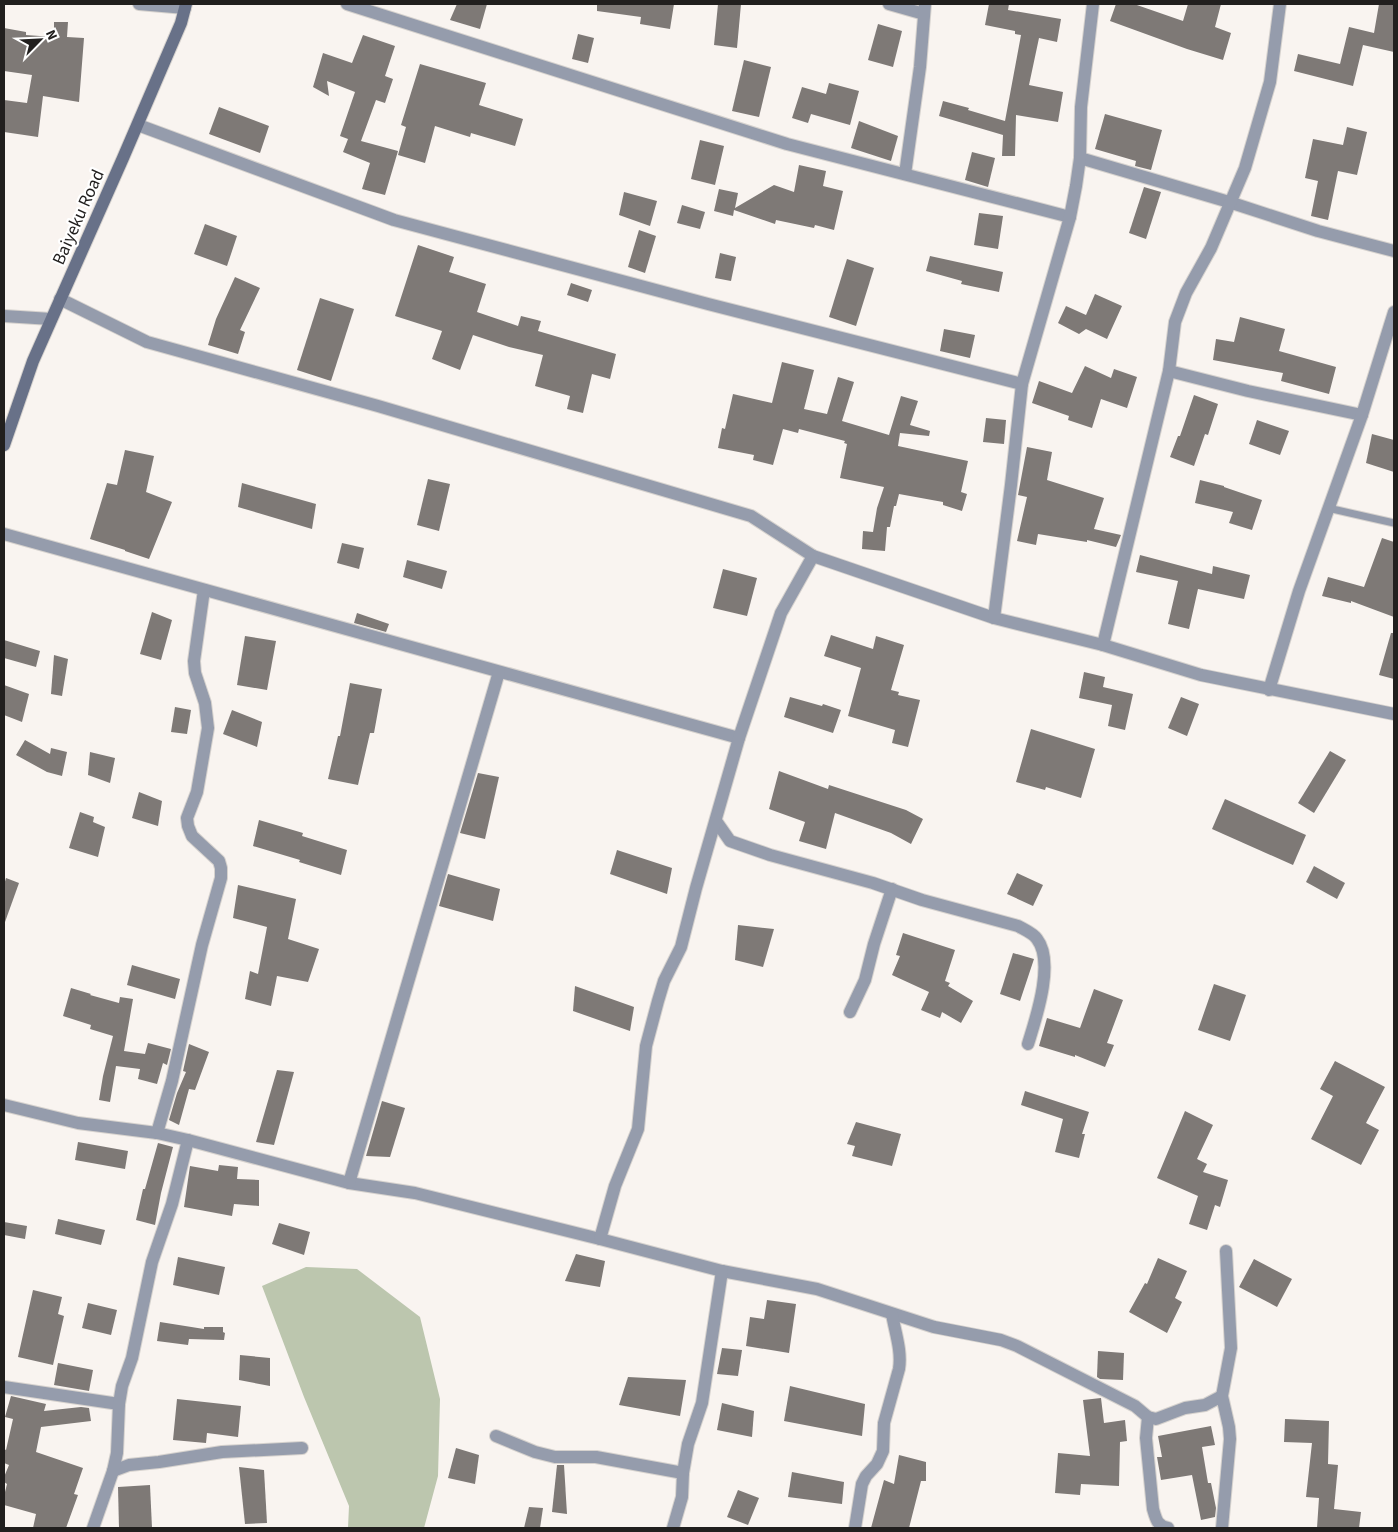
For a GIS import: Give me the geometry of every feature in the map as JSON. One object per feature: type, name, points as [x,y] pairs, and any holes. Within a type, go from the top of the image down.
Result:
[{"type":"main road","name":"Baiyeku Road","points":[[4,445],[33,361],[138,124],[186,6]]},
{"type":"street","points":[[138,4],[186,6]]},
{"type":"street","points":[[347,4],[787,144],[1070,217]]},
{"type":"street","points":[[889,4],[925,9],[920,67],[905,174]]},
{"type":"street","points":[[994,618],[1022,384],[1070,217],[1080,158],[1081,107],[1094,4]]},
{"type":"street","points":[[1103,645],[1168,371],[1175,322],[1186,293],[1211,248],[1245,168],[1270,82],[1280,4]]},
{"type":"street","points":[[138,124],[394,220],[1022,384]]},
{"type":"street","points":[[1080,158],[1229,202],[1318,231],[1394,251]]},
{"type":"street","points":[[60,299],[147,342],[388,409],[752,516],[813,556],[994,618],[1103,645],[1201,675],[1394,714]]},
{"type":"street","points":[[1269,690],[1299,591],[1362,415],[1394,312]]},
{"type":"street","points":[[4,316],[51,319]]},
{"type":"street","points":[[1168,371],[1248,391],[1362,415]]},
{"type":"street","points":[[4,534],[739,738]]},
{"type":"street","points":[[600,1238],[615,1186],[638,1129],[646,1046],[658,1001],[664,981],[682,947],[739,738],[781,613],[813,556]]},
{"type":"street","points":[[157,1133],[172,1081],[202,945],[221,878],[219,861],[192,836],[188,826],[188,818],[198,792],[208,728],[194,661],[204,590]]},
{"type":"street","points":[[349,1183],[499,672]]},
{"type":"street","points":[[716,821],[730,841],[770,855],[874,883],[922,900],[1018,926],[1037,938],[1044,956],[1044,972],[1038,1008],[1028,1044]]},
{"type":"street","points":[[850,1012],[865,980],[874,944],[892,890]]},
{"type":"street","points":[[4,1105],[78,1123],[157,1133],[188,1140],[349,1183],[415,1193],[600,1238],[722,1271],[817,1289],[934,1327],[1009,1343],[1136,1406],[1148,1417],[1156,1419],[1185,1408],[1205,1405],[1222,1396]]},
{"type":"street","points":[[92,1528],[113,1471],[117,1453],[118,1404],[122,1386],[132,1358],[152,1262],[172,1204],[188,1140]]},
{"type":"street","points":[[1222,1528],[1230,1439],[1222,1396],[1223,1382],[1231,1348],[1226,1251]]},
{"type":"street","points":[[673,1528],[682,1496],[683,1473],[688,1444],[702,1403],[722,1271]]},
{"type":"street","points":[[855,1528],[862,1484],[866,1476],[877,1464],[883,1450],[884,1423],[899,1369],[899,1350],[892,1314]]},
{"type":"street","points":[[4,1387],[118,1404]]},
{"type":"street","points":[[1148,1417],[1146,1438],[1153,1509],[1156,1520],[1161,1526],[1168,1528]]},
{"type":"street","points":[[496,1436],[535,1452],[556,1457],[596,1457],[683,1473]]},
{"type":"street","points":[[113,1471],[129,1465],[230,1451],[302,1448]]},
{"type":"street","points":[[117,1453],[129,1465]]},
{"type":"lane","points":[[1328,508],[1394,523]]},
{"type":"green space","points":[[306,1267],[357,1269],[420,1317],[440,1399],[438,1476],[424,1528],[348,1528],[349,1506],[304,1397],[262,1286]]},
{"type":"building","points":[[457,4],[487,4],[480,29],[450,20]]},
{"type":"building","points":[[597,4],[674,4],[670,29],[640,24],[641,17],[597,11]]},
{"type":"building","points":[[718,4],[741,4],[737,48],[714,45]]},
{"type":"building","points":[[989,4],[1009,4],[1008,10],[1061,19],[1057,42],[1039,38],[1029,85],[1063,92],[1058,122],[1016,115],[1015,156],[1002,156],[1003,135],[939,116],[943,101],[1005,121],[1021,35],[1015,34],[1015,31],[985,25]]},
{"type":"building","points":[[1116,4],[1134,4],[1183,21],[1188,4],[1221,4],[1215,27],[1231,33],[1223,60],[1110,21]]},
{"type":"building","points":[[1379,4],[1394,4],[1394,52],[1363,45],[1353,86],[1294,71],[1298,54],[1340,64],[1349,27],[1374,33]]},
{"type":"building","points":[[54,22],[68,22],[67,37],[84,38],[79,102],[43,96],[38,137],[4,132],[4,100],[27,103],[32,75],[4,71],[4,28],[26,32],[26,35],[54,37]]},
{"type":"building","points":[[878,24],[902,31],[893,67],[868,60]]},
{"type":"building","points":[[578,34],[594,38],[588,63],[572,59]]},
{"type":"building","points":[[363,35],[395,46],[385,76],[393,79],[385,103],[376,100],[361,141],[398,151],[385,195],[362,189],[370,163],[343,152],[348,139],[340,136],[355,92],[327,81],[329,96],[313,87],[323,53],[352,63]]},
{"type":"building","points":[[744,60],[771,67],[759,117],[732,111]]},
{"type":"building","points":[[420,64],[486,83],[479,105],[523,119],[515,146],[471,133],[470,137],[435,126],[425,163],[398,155],[406,127],[401,125]]},
{"type":"building","points":[[829,83],[859,91],[850,125],[811,114],[808,123],[792,118],[802,87],[826,94]]},
{"type":"building","points":[[219,107],[269,126],[260,153],[209,134]]},
{"type":"building","points":[[1105,114],[1162,130],[1151,170],[1135,166],[1136,161],[1095,149]]},
{"type":"building","points":[[859,121],[898,136],[891,161],[851,148]]},
{"type":"building","points":[[1347,127],[1367,132],[1357,175],[1338,171],[1328,220],[1311,216],[1318,181],[1305,178],[1313,139],[1343,145]]},
{"type":"building","points":[[700,140],[724,146],[715,185],[691,179]]},
{"type":"building","points":[[972,152],[995,158],[988,187],[965,180]]},
{"type":"building","points":[[799,165],[826,171],[823,186],[843,191],[834,230],[815,225],[814,228],[776,220],[775,224],[734,210],[733,216],[714,211],[719,189],[738,193],[735,208],[774,185],[794,192]]},
{"type":"building","points":[[1144,187],[1161,192],[1146,239],[1129,233]]},
{"type":"building","points":[[624,192],[657,201],[650,226],[619,215]]},
{"type":"building","points":[[682,205],[705,212],[700,229],[677,223]]},
{"type":"building","points":[[979,213],[1003,216],[998,249],[974,245]]},
{"type":"building","points":[[205,224],[237,236],[227,266],[194,254]]},
{"type":"building","points":[[639,230],[656,236],[645,273],[628,267]]},
{"type":"building","points":[[418,245],[454,257],[449,272],[486,284],[477,312],[518,326],[521,316],[541,321],[538,331],[616,354],[610,379],[592,374],[583,413],[567,409],[570,396],[535,386],[543,355],[509,347],[473,335],[460,370],[432,359],[442,331],[395,316]]},
{"type":"building","points":[[720,253],[736,257],[731,281],[715,278]]},
{"type":"building","points":[[930,256],[1003,272],[999,292],[961,284],[962,281],[926,271]]},
{"type":"building","points":[[847,259],[874,268],[856,326],[829,317]]},
{"type":"building","points":[[235,277],[260,288],[240,330],[245,332],[238,354],[208,345],[216,319]]},
{"type":"building","points":[[571,283],[592,290],[588,302],[567,295]]},
{"type":"building","points":[[1095,294],[1122,306],[1107,339],[1086,329],[1079,334],[1058,323],[1066,306],[1086,315]]},
{"type":"building","points":[[320,298],[354,309],[331,381],[297,370]]},
{"type":"building","points":[[1240,317],[1285,329],[1279,351],[1336,367],[1329,394],[1281,381],[1283,373],[1213,360],[1216,339],[1234,342]]},
{"type":"building","points":[[944,329],[975,335],[970,358],[940,351]]},
{"type":"building","points":[[782,362],[814,370],[804,409],[827,414],[838,377],[854,382],[842,421],[889,435],[901,396],[918,401],[910,425],[930,431],[929,436],[900,433],[898,446],[968,461],[961,492],[967,494],[962,511],[943,505],[943,502],[899,494],[896,506],[894,506],[890,527],[887,527],[885,551],[862,549],[863,531],[873,532],[877,508],[884,487],[840,478],[847,444],[844,443],[845,441],[799,429],[798,433],[783,429],[773,465],[753,460],[754,455],[718,448],[722,428],[725,429],[733,394],[772,403]]},
{"type":"building","points":[[1085,366],[1111,378],[1114,369],[1137,377],[1127,408],[1101,399],[1092,428],[1068,420],[1069,416],[1032,403],[1039,381],[1072,393]]},
{"type":"building","points":[[1194,395],[1218,404],[1208,435],[1205,434],[1194,466],[1170,457],[1178,436],[1180,436]]},
{"type":"building","points":[[986,418],[1006,420],[1004,444],[983,442]]},
{"type":"building","points":[[1257,420],[1289,431],[1280,455],[1249,444]]},
{"type":"building","points":[[1372,434],[1394,440],[1394,472],[1366,463]]},
{"type":"building","points":[[1027,447],[1052,452],[1047,480],[1104,498],[1094,529],[1121,535],[1116,547],[1087,540],[1087,542],[1038,534],[1036,545],[1017,541],[1027,497],[1018,495]]},
{"type":"building","points":[[125,450],[154,456],[146,492],[172,502],[149,559],[90,539],[107,483],[117,485]]},
{"type":"building","points":[[428,479],[450,484],[439,531],[417,525]]},
{"type":"building","points":[[1200,480],[1224,486],[1262,500],[1252,530],[1229,523],[1233,512],[1195,503]]},
{"type":"building","points":[[242,483],[316,504],[312,529],[238,507]]},
{"type":"building","points":[[1382,538],[1394,542],[1394,617],[1351,601],[1351,603],[1322,596],[1328,577],[1364,587]]},
{"type":"building","points":[[342,543],[364,548],[359,569],[337,563]]},
{"type":"building","points":[[1140,555],[1212,574],[1213,566],[1250,575],[1244,599],[1198,589],[1189,629],[1168,624],[1178,581],[1136,572]]},
{"type":"building","points":[[407,560],[447,571],[442,589],[403,577]]},
{"type":"building","points":[[723,569],[757,578],[747,616],[713,608]]},
{"type":"building","points":[[152,612],[172,620],[161,660],[140,654]]},
{"type":"building","points":[[357,613],[389,624],[386,632],[354,623]]},
{"type":"building","points":[[1391,633],[1394,633],[1394,679],[1379,675]]},
{"type":"building","points":[[831,635],[873,649],[876,636],[904,645],[891,690],[899,692],[898,695],[920,700],[908,747],[892,743],[895,730],[848,716],[861,668],[824,656]]},
{"type":"building","points":[[245,636],[276,641],[267,690],[237,685]]},
{"type":"building","points":[[4,640],[40,651],[36,667],[4,658]]},
{"type":"building","points":[[54,655],[68,659],[62,696],[51,694]]},
{"type":"building","points":[[1084,672],[1105,677],[1103,687],[1133,694],[1125,730],[1108,726],[1112,705],[1079,698]]},
{"type":"building","points":[[350,683],[382,689],[374,733],[370,733],[358,785],[328,779],[338,736],[340,736]]},
{"type":"building","points":[[4,685],[29,694],[22,722],[4,715]]},
{"type":"building","points":[[790,697],[841,710],[833,733],[784,717]]},
{"type":"building","points":[[1181,697],[1199,704],[1187,736],[1168,728]]},
{"type":"building","points":[[175,707],[191,710],[187,734],[171,732]]},
{"type":"building","points":[[232,710],[262,722],[257,747],[223,734]]},
{"type":"building","points":[[1031,729],[1095,749],[1081,798],[1046,787],[1045,790],[1016,782]]},
{"type":"building","points":[[25,740],[50,754],[51,748],[67,752],[62,776],[47,772],[16,755]]},
{"type":"building","points":[[1330,751],[1346,760],[1314,813],[1298,803]]},
{"type":"building","points":[[90,752],[115,758],[110,783],[88,775]]},
{"type":"building","points":[[779,771],[828,789],[829,785],[906,810],[923,819],[911,844],[891,833],[835,813],[826,849],[799,841],[805,822],[769,809]]},
{"type":"building","points":[[478,773],[499,777],[485,839],[460,833]]},
{"type":"building","points":[[139,792],[162,801],[158,826],[132,818]]},
{"type":"building","points":[[1225,799],[1306,835],[1293,865],[1212,829]]},
{"type":"building","points":[[80,812],[94,817],[93,822],[105,827],[98,857],[69,848]]},
{"type":"building","points":[[259,820],[303,833],[302,836],[347,850],[341,875],[253,846]]},
{"type":"building","points":[[617,850],[672,868],[667,894],[610,874]]},
{"type":"building","points":[[1314,866],[1345,883],[1337,899],[1306,882]]},
{"type":"building","points":[[1017,873],[1043,885],[1033,906],[1007,894]]},
{"type":"building","points":[[448,874],[500,889],[493,921],[439,906]]},
{"type":"building","points":[[6,878],[19,883],[4,922],[4,885]]},
{"type":"building","points":[[238,885],[296,899],[288,939],[319,949],[308,982],[277,976],[271,1006],[245,999],[250,971],[258,974],[267,927],[233,918]]},
{"type":"building","points":[[738,925],[774,929],[763,967],[735,960]]},
{"type":"building","points":[[903,933],[955,950],[945,981],[950,983],[948,986],[973,1001],[961,1023],[942,1012],[940,1018],[921,1010],[929,992],[892,975],[900,956],[896,955]]},
{"type":"building","points":[[1013,953],[1034,959],[1020,1001],[1000,994]]},
{"type":"building","points":[[132,965],[180,979],[175,999],[127,985]]},
{"type":"building","points":[[1214,984],[1246,995],[1230,1041],[1198,1030]]},
{"type":"building","points":[[575,986],[634,1007],[630,1031],[573,1011]]},
{"type":"building","points":[[71,988],[119,1003],[120,997],[133,999],[124,1051],[145,1054],[148,1043],[171,1049],[167,1065],[163,1063],[157,1084],[138,1079],[140,1069],[116,1066],[110,1102],[99,1100],[113,1036],[90,1029],[91,1025],[63,1016]]},
{"type":"building","points":[[1094,989],[1123,1000],[1107,1043],[1114,1045],[1105,1067],[1075,1055],[1075,1057],[1039,1046],[1047,1018],[1080,1028]]},
{"type":"building","points":[[189,1044],[209,1052],[195,1090],[189,1089],[179,1125],[169,1120],[186,1072],[183,1071]]},
{"type":"building","points":[[1335,1061],[1385,1087],[1366,1123],[1379,1130],[1361,1165],[1311,1139],[1333,1096],[1320,1089]]},
{"type":"building","points":[[277,1070],[294,1072],[274,1145],[256,1142]]},
{"type":"building","points":[[1025,1091],[1089,1112],[1082,1134],[1085,1134],[1079,1158],[1055,1152],[1063,1119],[1021,1105]]},
{"type":"building","points":[[382,1101],[405,1108],[390,1157],[366,1156]]},
{"type":"building","points":[[1185,1111],[1213,1125],[1197,1159],[1207,1164],[1203,1172],[1228,1180],[1220,1207],[1215,1205],[1207,1230],[1189,1224],[1198,1196],[1157,1178]]},
{"type":"building","points":[[856,1122],[901,1134],[892,1166],[852,1156],[855,1146],[847,1144]]},
{"type":"building","points":[[78,1142],[128,1151],[125,1169],[75,1160]]},
{"type":"building","points":[[158,1143],[173,1147],[155,1225],[136,1220],[143,1189],[145,1189]]},
{"type":"building","points":[[219,1165],[238,1167],[237,1179],[259,1180],[259,1206],[234,1204],[232,1216],[184,1207],[190,1166],[218,1171]]},
{"type":"building","points":[[58,1219],[105,1230],[101,1245],[55,1234]]},
{"type":"building","points":[[4,1222],[27,1226],[25,1239],[4,1235]]},
{"type":"building","points":[[279,1223],[310,1232],[304,1255],[272,1244]]},
{"type":"building","points":[[576,1254],[605,1261],[600,1287],[565,1281]]},
{"type":"building","points":[[178,1257],[225,1267],[219,1295],[173,1285]]},
{"type":"building","points":[[1158,1258],[1187,1271],[1175,1298],[1182,1302],[1167,1333],[1129,1312],[1145,1283],[1147,1284]]},
{"type":"building","points":[[1254,1259],[1292,1279],[1277,1307],[1239,1287]]},
{"type":"building","points":[[33,1290],[62,1297],[58,1314],[64,1316],[53,1365],[18,1357]]},
{"type":"building","points":[[767,1300],[796,1304],[789,1353],[746,1346],[750,1317],[764,1319]]},
{"type":"building","points":[[88,1303],[117,1310],[111,1335],[82,1328]]},
{"type":"building","points":[[160,1322],[204,1329],[204,1327],[223,1327],[223,1332],[225,1333],[224,1340],[189,1339],[188,1345],[157,1341]]},
{"type":"building","points":[[722,1348],[742,1350],[738,1376],[717,1374]]},
{"type":"building","points":[[1098,1351],[1124,1353],[1123,1380],[1100,1379],[1097,1377]]},
{"type":"building","points":[[240,1355],[270,1358],[270,1386],[239,1380]]},
{"type":"building","points":[[58,1363],[93,1370],[89,1391],[54,1385]]},
{"type":"building","points":[[628,1377],[686,1380],[680,1416],[619,1405]]},
{"type":"building","points":[[790,1386],[865,1404],[862,1436],[784,1421]]},
{"type":"building","points":[[11,1396],[46,1404],[44,1411],[81,1407],[89,1408],[91,1421],[41,1427],[36,1452],[83,1468],[74,1494],[78,1495],[66,1528],[33,1528],[36,1514],[4,1505],[7,1484],[4,1482],[4,1477],[9,1465],[4,1463],[4,1449],[6,1450],[13,1419],[5,1417]]},
{"type":"building","points":[[1101,1398],[1104,1423],[1125,1420],[1127,1441],[1120,1442],[1119,1486],[1081,1484],[1080,1495],[1055,1493],[1058,1453],[1090,1456],[1083,1400]]},
{"type":"building","points":[[177,1399],[241,1406],[238,1437],[207,1433],[206,1443],[173,1440]]},
{"type":"building","points":[[722,1403],[754,1411],[752,1437],[717,1430]]},
{"type":"building","points":[[1285,1419],[1329,1421],[1328,1464],[1338,1465],[1334,1509],[1361,1512],[1359,1528],[1317,1528],[1319,1498],[1306,1497],[1312,1443],[1284,1442]]},
{"type":"building","points":[[1211,1426],[1215,1445],[1202,1447],[1208,1483],[1211,1483],[1216,1508],[1215,1517],[1201,1520],[1192,1475],[1161,1480],[1157,1457],[1162,1457],[1158,1436]]},
{"type":"building","points":[[456,1448],[479,1455],[475,1484],[448,1478]]},
{"type":"building","points":[[899,1455],[926,1462],[926,1481],[921,1481],[909,1528],[871,1528],[884,1480],[894,1484]]},
{"type":"building","points":[[557,1465],[564,1465],[567,1514],[552,1512]]},
{"type":"building","points":[[239,1467],[264,1470],[267,1523],[245,1524]]},
{"type":"building","points":[[792,1472],[844,1482],[842,1504],[788,1497]]},
{"type":"building","points":[[150,1485],[152,1528],[119,1528],[118,1487]]},
{"type":"building","points":[[738,1490],[759,1498],[748,1525],[727,1517]]},
{"type":"building","points":[[529,1507],[543,1508],[540,1528],[524,1528]]}]
